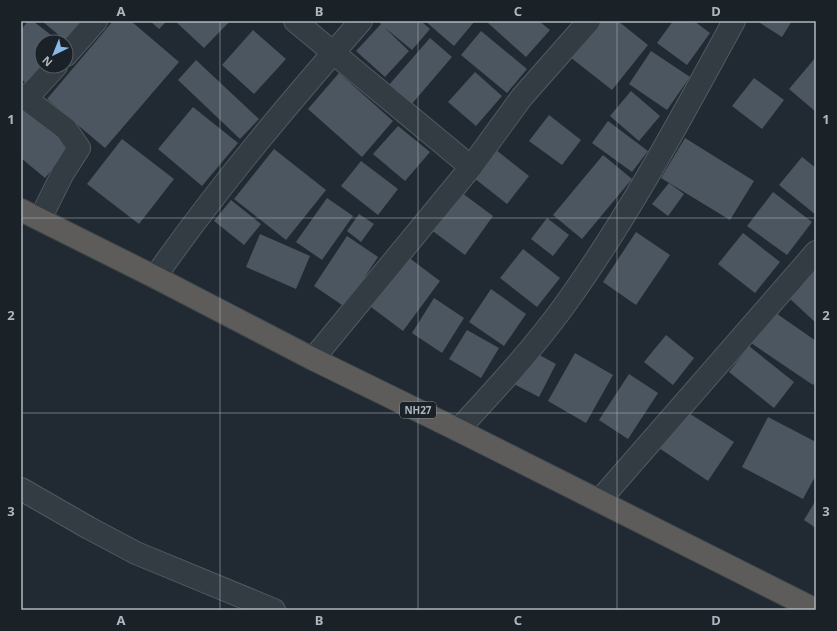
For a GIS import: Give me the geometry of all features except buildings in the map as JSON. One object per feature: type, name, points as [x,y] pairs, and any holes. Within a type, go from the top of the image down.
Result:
[{"type":"highway","name":"NH27","points":[[21,210],[155,277],[313,359],[458,430],[816,610]]},
{"type":"street","points":[[74,46],[96,21]]},
{"type":"street","points":[[296,21],[471,167]]},
{"type":"street","points":[[155,277],[252,149],[361,21]]},
{"type":"street","points":[[313,359],[471,167],[522,97],[589,21]]},
{"type":"street","points":[[458,430],[522,360],[564,307],[603,249],[673,132],[734,21]]},
{"type":"street","points":[[40,219],[63,172],[79,148],[66,128],[24,97],[48,74]]},
{"type":"street","points":[[599,501],[816,252]]},
{"type":"street","points":[[21,489],[136,553],[274,610]]}]
